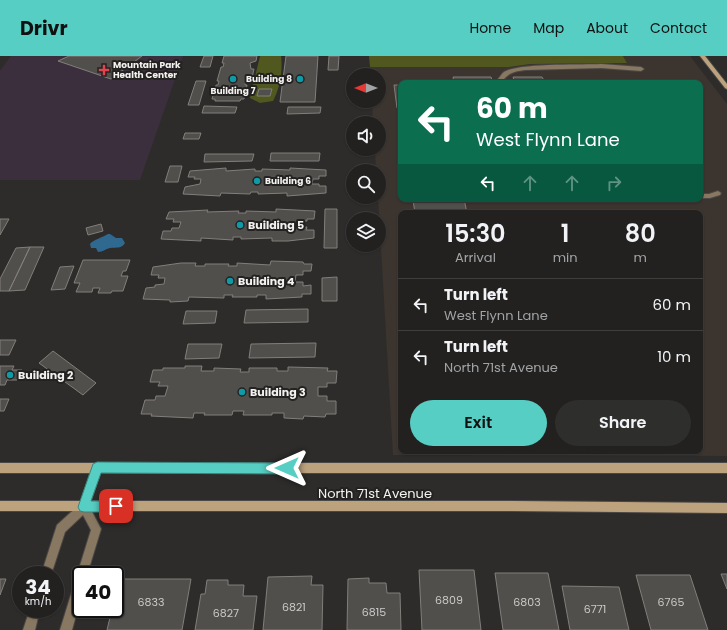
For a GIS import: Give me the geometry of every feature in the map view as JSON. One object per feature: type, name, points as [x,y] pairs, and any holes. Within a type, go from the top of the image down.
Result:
[{"type":"street","points":[[702,56],[727,87]]},
{"type":"street","points":[[501,80],[506,73],[513,70],[526,68],[601,66],[641,69]]},
{"type":"street","points":[[703,196],[710,196],[718,193]]},
{"type":"street","name":"North 71st Avenue","points":[[0,468],[727,468]]},
{"type":"street","points":[[49,566],[61,529],[84,507],[97,468]]},
{"type":"street","name":"North 71st Avenue","points":[[0,506],[512,506],[727,508]]},
{"type":"street","points":[[84,507],[96,529],[85,566]]},
{"type":"street","points":[[66,630],[72,610]]},
{"type":"street","points":[[29,630],[32,618]]},
{"type":"shaded area","points":[[11,56],[183,56],[140,180],[0,180],[0,71]]},
{"type":"shaded area","points":[[623,56],[690,56],[727,104],[727,456],[393,455],[381,252],[386,252],[386,212],[379,212],[378,204],[386,204],[386,164],[376,164],[375,156],[386,156],[386,116],[373,116],[372,108],[386,108],[386,68],[370,67],[509,67],[530,64],[627,63]]},
{"type":"green space","points":[[260,56],[281,56],[282,67],[279,85],[273,101],[260,103],[250,98]]},
{"type":"green space","points":[[369,56],[623,56],[627,63],[530,64],[509,67],[370,67]]},
{"type":"water","points":[[108,234],[116,238],[122,238],[125,243],[120,247],[110,248],[100,252],[98,252],[96,248],[91,248],[90,244],[92,242]]},
{"type":"building","name":"Mountain Park Health Center","points":[[69,56],[142,56],[111,79],[58,61]]},
{"type":"building","points":[[204,56],[213,56],[210,67],[200,67]]},
{"type":"building","name":"Building 7","points":[[224,56],[257,56],[256,61],[250,63],[251,69],[254,69],[252,78],[246,80],[245,85],[247,85],[244,99],[241,99],[240,101],[215,101],[215,99],[212,99],[216,85],[218,85],[219,81],[217,81],[221,67],[223,67],[224,63],[222,63]]},
{"type":"building","name":"Building 8","points":[[286,56],[318,56],[315,102],[280,102]]},
{"type":"building","points":[[329,56],[339,56],[338,70],[328,70]]},
{"type":"building","points":[[453,77],[491,77],[492,80],[454,80]]},
{"type":"building","points":[[513,77],[542,77],[544,80],[514,80]]},
{"type":"building","points":[[196,81],[206,81],[199,105],[188,105]]},
{"type":"building","points":[[394,85],[398,85],[397,108]]},
{"type":"building","points":[[259,89],[272,89],[270,96],[257,96]]},
{"type":"building","points":[[204,106],[237,107],[235,113],[202,113]]},
{"type":"building","points":[[288,107],[321,107],[320,113],[287,114]]},
{"type":"building","points":[[185,133],[201,133],[199,139],[183,139]]},
{"type":"building","points":[[271,153],[320,153],[319,161],[270,161]]},
{"type":"building","points":[[205,154],[254,154],[252,161],[204,162]]},
{"type":"building","points":[[170,166],[182,166],[178,182],[165,182]]},
{"type":"building","name":"Building 6","points":[[226,168],[226,171],[255,169],[255,171],[262,171],[262,169],[290,170],[290,168],[326,170],[326,176],[319,176],[319,179],[313,179],[312,184],[326,186],[326,193],[287,196],[287,193],[258,194],[258,192],[251,192],[250,194],[221,193],[220,196],[183,194],[185,187],[200,184],[201,179],[188,177],[190,171]]},
{"type":"building","points":[[413,202],[465,202],[466,210],[415,210]]},
{"type":"building","name":"Building 5","points":[[276,209],[315,211],[314,219],[300,221],[300,227],[307,227],[306,230],[314,230],[314,238],[288,241],[272,241],[272,238],[241,239],[241,237],[233,237],[233,240],[201,238],[201,241],[161,239],[163,231],[171,231],[172,228],[179,228],[181,222],[173,222],[174,219],[166,219],[169,212],[208,210],[207,212],[239,211],[238,213],[246,213],[246,211],[276,212]]},
{"type":"building","points":[[325,209],[337,209],[337,248],[324,248]]},
{"type":"building","points":[[0,219],[9,219],[0,235]]},
{"type":"building","points":[[101,224],[103,231],[88,235],[86,228]]},
{"type":"building","points":[[30,247],[44,247],[25,290],[9,291]]},
{"type":"building","points":[[30,247],[9,291],[0,291],[0,279],[16,248]]},
{"type":"building","points":[[83,260],[130,260],[126,271],[123,271],[121,276],[128,276],[123,291],[98,293],[100,288],[93,288],[92,292],[76,292],[80,283],[74,283]]},
{"type":"building","name":"Building 4","points":[[271,261],[303,262],[304,264],[312,264],[311,271],[303,271],[303,275],[296,275],[295,282],[303,282],[303,286],[311,285],[311,294],[302,294],[302,297],[266,299],[266,295],[257,295],[257,297],[232,297],[233,295],[224,295],[224,298],[189,297],[188,301],[170,302],[170,300],[143,299],[146,288],[164,284],[165,278],[158,278],[159,275],[151,275],[153,267],[181,263],[196,263],[195,266],[205,266],[205,264],[229,264],[228,266],[237,266],[237,263],[270,265]]},
{"type":"building","points":[[74,266],[65,289],[51,290],[60,267]]},
{"type":"building","points":[[337,277],[337,301],[322,301],[322,278]]},
{"type":"building","points":[[308,309],[308,322],[244,323],[246,310]]},
{"type":"building","points":[[186,311],[217,311],[215,323],[183,324]]},
{"type":"building","points":[[0,340],[16,340],[9,355],[0,355]]},
{"type":"building","points":[[316,343],[315,357],[249,358],[251,344]]},
{"type":"building","points":[[188,344],[222,344],[219,358],[185,359]]},
{"type":"building","points":[[53,351],[96,383],[83,395],[39,363]]},
{"type":"building","name":"Building 2","points":[[0,366],[14,366],[12,370],[22,370],[17,380],[7,380],[5,385],[0,385]]},
{"type":"building","name":"Building 3","points":[[185,366],[202,366],[201,371],[214,371],[214,368],[241,369],[240,372],[249,372],[249,368],[277,368],[277,371],[288,371],[288,367],[328,368],[327,371],[337,371],[336,383],[327,383],[327,387],[318,387],[318,396],[327,396],[327,401],[336,401],[336,414],[326,414],[325,417],[304,416],[303,419],[284,418],[284,413],[272,413],[272,415],[243,415],[244,411],[233,411],[232,415],[204,415],[205,413],[194,413],[193,418],[151,416],[152,414],[141,414],[145,400],[155,400],[156,396],[165,396],[168,386],[158,386],[160,382],[150,382],[153,370],[163,370],[163,368],[185,368]]},
{"type":"building","name":"Building 2","points":[[0,399],[9,399],[4,411],[0,411]]},
{"type":"building","points":[[419,570],[474,570],[481,630],[422,630]]},
{"type":"building","points":[[495,573],[548,573],[559,630],[503,630]]},
{"type":"building","points":[[721,574],[727,574],[727,589]]},
{"type":"building","points":[[636,575],[690,575],[708,630],[651,630]]},
{"type":"building","points":[[312,576],[311,585],[323,585],[322,630],[263,630],[268,577]]},
{"type":"building","points":[[369,578],[369,583],[386,583],[387,593],[400,593],[401,630],[347,630],[348,579]]},
{"type":"building","points":[[0,579],[6,579],[0,595]]},
{"type":"building","points":[[124,579],[191,579],[182,630],[107,630],[110,618],[124,618]]},
{"type":"building","points":[[207,580],[228,580],[228,585],[244,585],[243,596],[257,596],[253,630],[195,630],[201,594],[205,594]]},
{"type":"building","points":[[562,586],[619,587],[629,630],[570,630]]},
{"type":"place","name":"Mountain Park Health Center","points":[[104,70]]},
{"type":"place","name":"Building 7","points":[[233,79]]},
{"type":"place","name":"Building 8","points":[[300,79]]},
{"type":"place","name":"Building 6","points":[[257,181]]},
{"type":"place","name":"Building 5","points":[[240,225]]},
{"type":"place","name":"Building 4","points":[[230,281]]},
{"type":"place","name":"Building 2","points":[[10,375]]},
{"type":"place","name":"Building 3","points":[[242,392]]},
{"type":"route","points":[[116,506],[84,507],[97,468],[287,468]]}]
